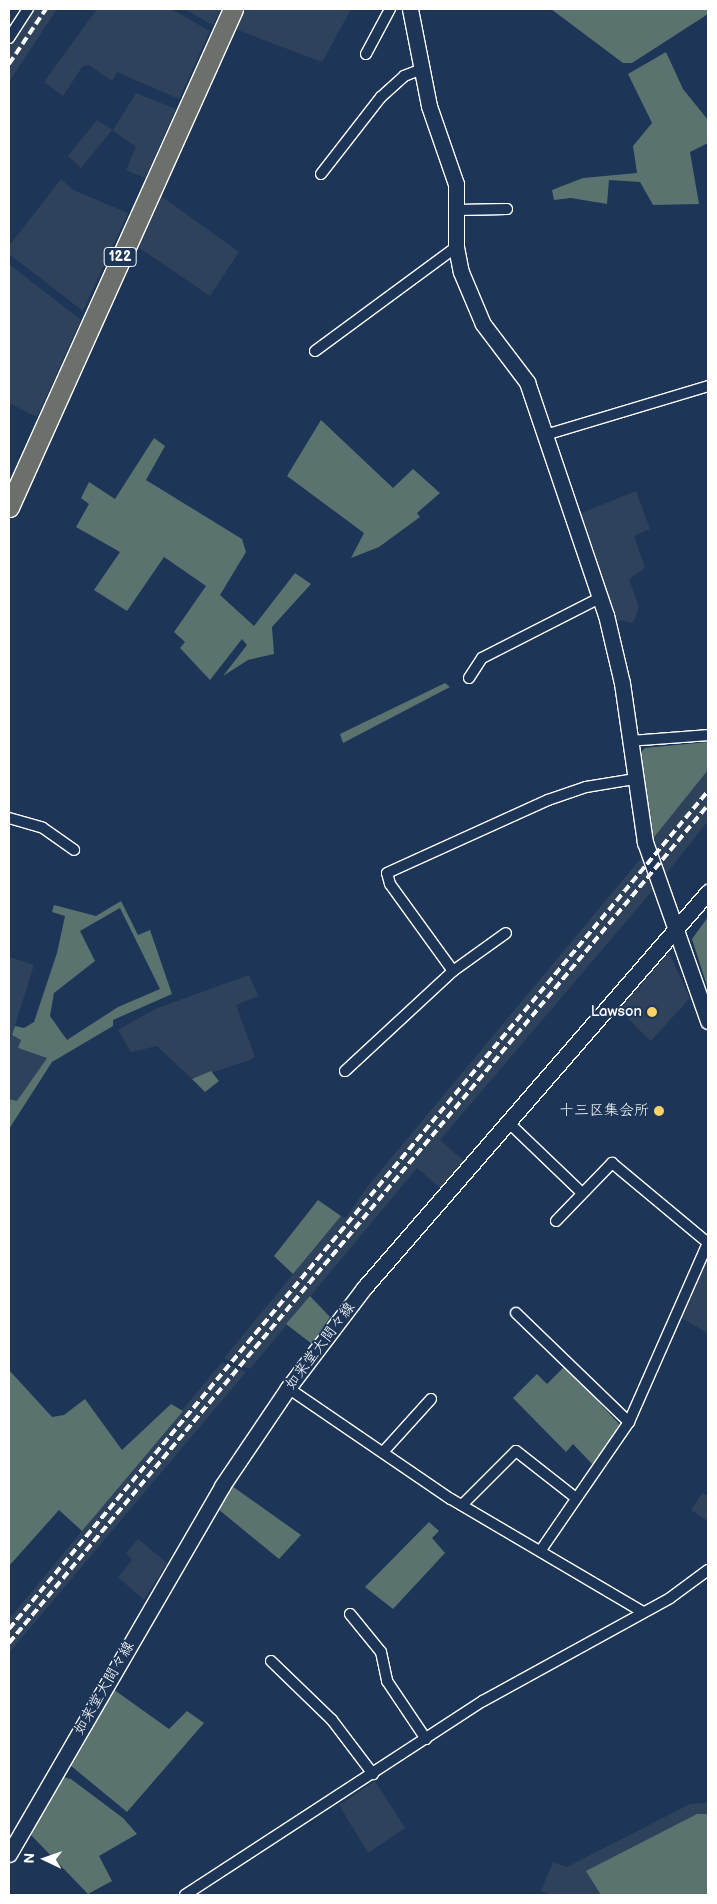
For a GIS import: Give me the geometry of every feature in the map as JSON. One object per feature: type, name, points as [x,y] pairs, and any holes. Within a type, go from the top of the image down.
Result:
[{"type":"highway","name":"122","points":[[9,507],[233,9]]},
{"type":"main road","points":[[410,9],[434,121],[454,175],[457,210],[456,247],[476,311],[527,382],[600,598],[615,648],[645,842],[708,1021]]},
{"type":"main road","name":"如来堂大間々線","points":[[9,1854],[222,1486],[288,1388],[364,1288],[708,892]]},
{"type":"street","points":[[9,38],[28,9]]},
{"type":"street","points":[[366,54],[390,9]]},
{"type":"street","points":[[321,174],[382,97],[404,76],[422,68]]},
{"type":"street","points":[[457,210],[507,209]]},
{"type":"street","points":[[315,351],[456,247]]},
{"type":"street","points":[[545,435],[708,386]]},
{"type":"street","points":[[469,678],[482,658],[600,598]]},
{"type":"street","points":[[629,741],[708,735]]},
{"type":"street","points":[[453,971],[390,884],[387,873],[548,800],[586,787],[635,779]]},
{"type":"street","points":[[9,818],[43,828],[74,850]]},
{"type":"street","points":[[345,1071],[453,971],[506,933]]},
{"type":"street","points":[[509,1123],[582,1193]]},
{"type":"street","points":[[541,1550],[629,1422],[708,1243],[615,1164],[608,1164],[556,1221]]},
{"type":"street","points":[[516,1313],[629,1422]]},
{"type":"street","points":[[288,1388],[462,1505],[541,1550],[642,1612]]},
{"type":"street","points":[[384,1451],[431,1399]]},
{"type":"street","points":[[462,1505],[516,1451],[576,1498]]},
{"type":"street","points":[[185,1895],[500,1690],[642,1612],[708,1570]]},
{"type":"street","points":[[350,1614],[381,1652],[387,1681],[426,1738]]},
{"type":"street","points":[[271,1661],[332,1720],[373,1774]]},
{"type":"shaded area","points":[[34,9],[57,9],[9,82],[9,47]]},
{"type":"shaded area","points":[[97,9],[171,9],[210,31],[179,99],[117,72],[112,81],[89,65],[82,67],[63,96],[44,82]]},
{"type":"shaded area","points":[[184,9],[221,9],[213,25]]},
{"type":"shaded area","points":[[245,9],[351,9],[322,62],[235,29]]},
{"type":"shaded area","points":[[136,93],[176,109],[145,178],[126,170],[136,147],[112,130],[81,168],[68,156],[97,120],[113,130]]},
{"type":"shaded area","points":[[61,179],[73,190],[128,213],[83,311],[9,254],[9,246]]},
{"type":"shaded area","points":[[161,196],[239,252],[210,296],[138,247]]},
{"type":"shaded area","points":[[9,264],[81,320],[37,417],[9,403]]},
{"type":"shaded area","points":[[636,491],[650,529],[634,536],[645,568],[629,579],[639,607],[633,623],[614,619],[579,518],[581,513]]},
{"type":"shaded area","points":[[708,770],[708,821],[662,879],[651,841]]},
{"type":"shaded area","points":[[642,857],[653,890],[440,1140],[464,1161],[440,1188],[417,1168],[250,1369],[224,1358],[341,1216],[346,1218],[367,1187]]},
{"type":"shaded area","points":[[669,953],[690,998],[651,1041],[619,1010]]},
{"type":"shaded area","points":[[9,957],[34,965],[12,1035],[21,1040],[19,1048],[47,1058],[17,1102],[9,1098]]},
{"type":"shaded area","points":[[249,975],[258,996],[236,1005],[255,1057],[250,1060],[192,1079],[157,1046],[131,1052],[118,1030],[155,1009]]},
{"type":"shaded area","points":[[708,1253],[708,1333],[681,1318]]},
{"type":"shaded area","points":[[222,1362],[246,1372],[9,1653],[9,1619]]},
{"type":"shaded area","points":[[702,1493],[708,1496],[708,1521],[691,1510]]},
{"type":"shaded area","points":[[138,1539],[167,1563],[144,1600],[118,1577],[132,1560],[126,1553]]},
{"type":"shaded area","points":[[375,1781],[405,1828],[368,1853],[339,1805]]},
{"type":"shaded area","points":[[708,1803],[708,1895],[552,1895],[541,1891],[553,1862],[567,1867],[690,1804]]},
{"type":"green space","points":[[551,9],[708,9],[708,14],[632,63],[623,63]]},
{"type":"green space","points":[[666,52],[683,89],[708,120],[708,143],[690,152],[699,204],[653,205],[640,182],[609,180],[607,204],[571,198],[554,200],[552,190],[583,178],[637,173],[633,146],[652,123],[628,74]]},
{"type":"green space","points":[[321,420],[393,488],[413,469],[440,493],[417,513],[420,517],[379,547],[351,558],[364,533],[287,476]]},
{"type":"green space","points":[[154,438],[165,446],[146,480],[242,539],[246,552],[220,595],[254,626],[295,573],[311,584],[272,627],[274,654],[248,660],[223,676],[247,645],[242,639],[210,680],[180,648],[185,642],[174,632],[206,586],[164,557],[127,611],[94,590],[120,552],[76,527],[89,504],[81,498],[89,482],[115,499]]},
{"type":"green space","points":[[445,683],[450,687],[343,743],[340,734]]},
{"type":"green space","points":[[708,742],[708,770],[651,841],[639,754],[645,748]]},
{"type":"green space","points":[[121,901],[138,935],[150,930],[172,994],[113,1020],[113,1026],[52,1062],[9,1129],[9,1099],[17,1101],[47,1058],[18,1048],[21,1040],[12,1035],[15,1026],[24,1028],[34,1022],[57,953],[65,916],[52,912],[54,905],[96,916]],"holes":[[[120,908],[160,989],[118,1007],[67,1040],[50,1016],[54,993],[95,961],[80,931]]]},
{"type":"green space","points":[[708,917],[708,989],[692,939]]},
{"type":"green space","points":[[211,1071],[219,1081],[205,1092],[192,1079]]},
{"type":"green space","points":[[318,1200],[341,1216],[293,1274],[274,1256]]},
{"type":"green space","points":[[310,1296],[330,1317],[312,1344],[286,1324]]},
{"type":"green space","points":[[565,1366],[620,1425],[593,1465],[573,1444],[566,1452],[513,1398],[537,1374],[547,1384]]},
{"type":"green space","points":[[9,1370],[52,1417],[64,1415],[85,1399],[122,1450],[171,1404],[183,1411],[82,1531],[59,1510],[9,1566]]},
{"type":"green space","points":[[232,1486],[301,1535],[279,1559],[218,1509]]},
{"type":"green space","points":[[429,1522],[439,1531],[432,1538],[445,1553],[393,1609],[365,1587]]},
{"type":"green space","points":[[113,1689],[169,1729],[187,1711],[204,1723],[127,1812],[70,1765]]},
{"type":"green space","points":[[63,1777],[71,1779],[123,1818],[137,1834],[99,1856],[112,1881],[88,1894],[30,1834]]},
{"type":"green space","points":[[697,1814],[708,1814],[708,1895],[601,1895],[586,1871]]},
{"type":"railway","points":[[9,64],[46,9]]},
{"type":"railway","points":[[9,1629],[708,791]]},
{"type":"railway","points":[[9,1643],[708,805]]},
{"type":"place","name":"Lawson","points":[[652,1012]]},
{"type":"place","name":"十三区集会所","points":[[659,1111]]}]
